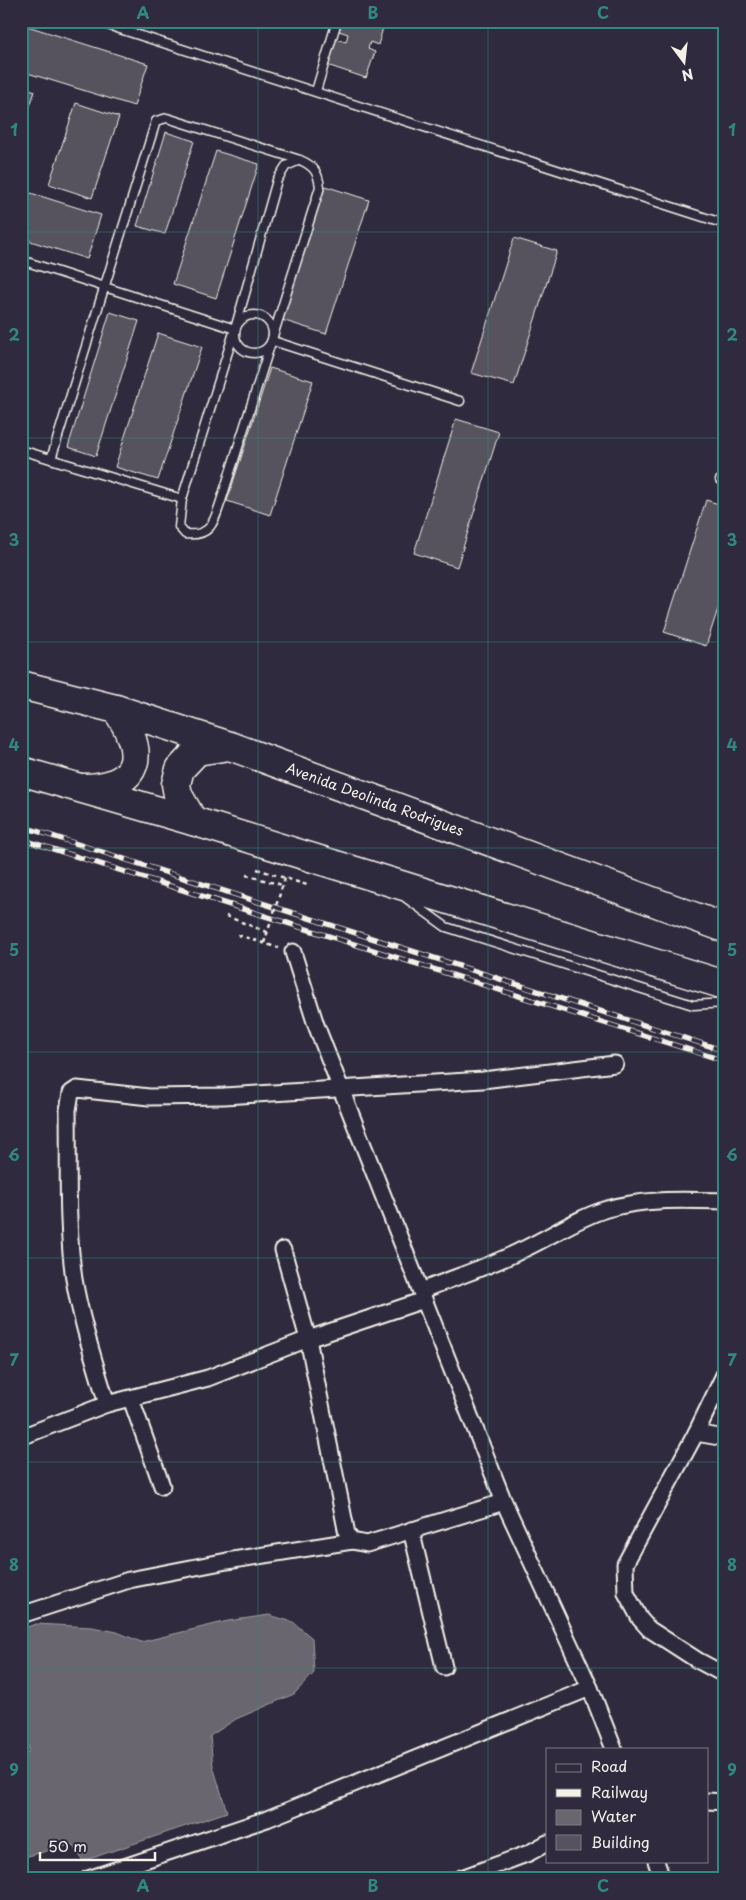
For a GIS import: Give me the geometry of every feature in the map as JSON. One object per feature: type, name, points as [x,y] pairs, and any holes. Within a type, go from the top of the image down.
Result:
[{"type":"highway","name":"Avenida Deolinda Rodrigues","points":[[21,685],[116,709],[230,746],[725,928]]},
{"type":"highway","points":[[76,788],[94,788],[116,783],[127,775],[134,764],[136,752],[133,737],[116,709]]},
{"type":"highway","points":[[194,821],[178,795],[176,784],[180,769],[197,751],[230,746]]},
{"type":"highway","points":[[21,771],[194,821],[725,985]]},
{"type":"street","points":[[292,952],[340,1089],[504,1502],[590,1688],[614,1748]]},
{"type":"street","points":[[107,1404],[83,1320],[74,1278],[70,1239],[68,1120],[71,1093],[77,1089],[149,1097],[224,1096],[483,1080],[616,1064]]},
{"type":"street","points":[[21,1438],[107,1404],[208,1378],[423,1296],[504,1258],[579,1219],[607,1209],[635,1203],[679,1200],[725,1201]]},
{"type":"street","points":[[282,1250],[308,1339],[347,1534],[352,1541]]},
{"type":"street","points":[[725,1373],[696,1433],[625,1564],[626,1593],[640,1619],[650,1629],[697,1660],[725,1675]]},
{"type":"street","points":[[130,1399],[162,1486]]},
{"type":"street","points":[[696,1433],[725,1438]]},
{"type":"street","points":[[21,1615],[129,1580],[227,1561],[352,1541],[367,1544],[504,1502]]},
{"type":"street","points":[[411,1530],[444,1667]]},
{"type":"street","points":[[88,1879],[267,1819],[590,1688]]},
{"type":"street","points":[[708,1801],[725,1802]]},
{"type":"street","points":[[459,1879],[546,1843]]},
{"type":"street","points":[[656,1862],[662,1879]]},
{"type":"lane","points":[[95,21],[725,224]]},
{"type":"lane","points":[[316,91],[337,21]]},
{"type":"lane","points":[[51,459],[156,121],[167,118],[300,160],[311,165],[318,174],[320,187],[215,519],[207,531],[196,536],[185,534],[179,527],[182,500],[235,329],[278,180],[286,166],[300,160]]},
{"type":"lane","points":[[21,260],[235,329]]},
{"type":"lane","points":[[247,316],[260,316],[270,324],[273,330],[272,341],[263,352],[251,354],[245,352],[236,343],[235,329],[241,320],[247,316]]},
{"type":"lane","points":[[272,341],[460,401]]},
{"type":"lane","points":[[21,450],[182,500]]},
{"type":"lane","points":[[378,878],[446,927],[693,1005],[725,1003]]},
{"type":"path","points":[[257,869],[310,886]]},
{"type":"path","points":[[246,875],[282,885]]},
{"type":"path","points":[[264,943],[285,878]]},
{"type":"path","points":[[226,916],[267,932]]},
{"type":"path","points":[[238,935],[292,952]]},
{"type":"water","points":[[269,1615],[293,1622],[312,1638],[314,1673],[294,1694],[236,1719],[210,1736],[213,1766],[227,1812],[83,1861],[73,1844],[21,1858],[21,1763],[29,1750],[21,1721],[21,1629],[36,1624],[92,1627],[117,1632],[141,1642],[228,1621]]},
{"type":"building","points":[[342,21],[385,21],[378,45],[370,42],[368,49],[375,52],[366,78],[327,65],[336,39],[346,42],[348,34],[339,31]]},
{"type":"building","points":[[21,24],[148,64],[134,106],[21,71]]},
{"type":"building","points":[[21,86],[35,91],[21,133]]},
{"type":"building","points":[[76,103],[119,117],[92,198],[49,184]]},
{"type":"building","points":[[166,132],[194,141],[165,234],[137,226]]},
{"type":"building","points":[[216,151],[259,164],[216,298],[173,284]]},
{"type":"building","points":[[325,186],[369,200],[326,334],[282,320]]},
{"type":"building","points":[[21,190],[101,215],[87,259],[21,238]]},
{"type":"building","points":[[514,238],[557,251],[514,385],[471,373]]},
{"type":"building","points":[[110,312],[139,321],[96,456],[68,447]]},
{"type":"building","points":[[158,333],[202,347],[158,480],[115,467]]},
{"type":"building","points":[[270,368],[313,381],[270,515],[227,501]]},
{"type":"building","points":[[456,419],[499,432],[457,567],[414,553]]},
{"type":"building","points":[[706,500],[725,506],[725,587],[706,646],[664,632]]},
{"type":"railway","points":[[21,826],[725,1051]]},
{"type":"railway","points":[[21,839],[725,1061]]}]
